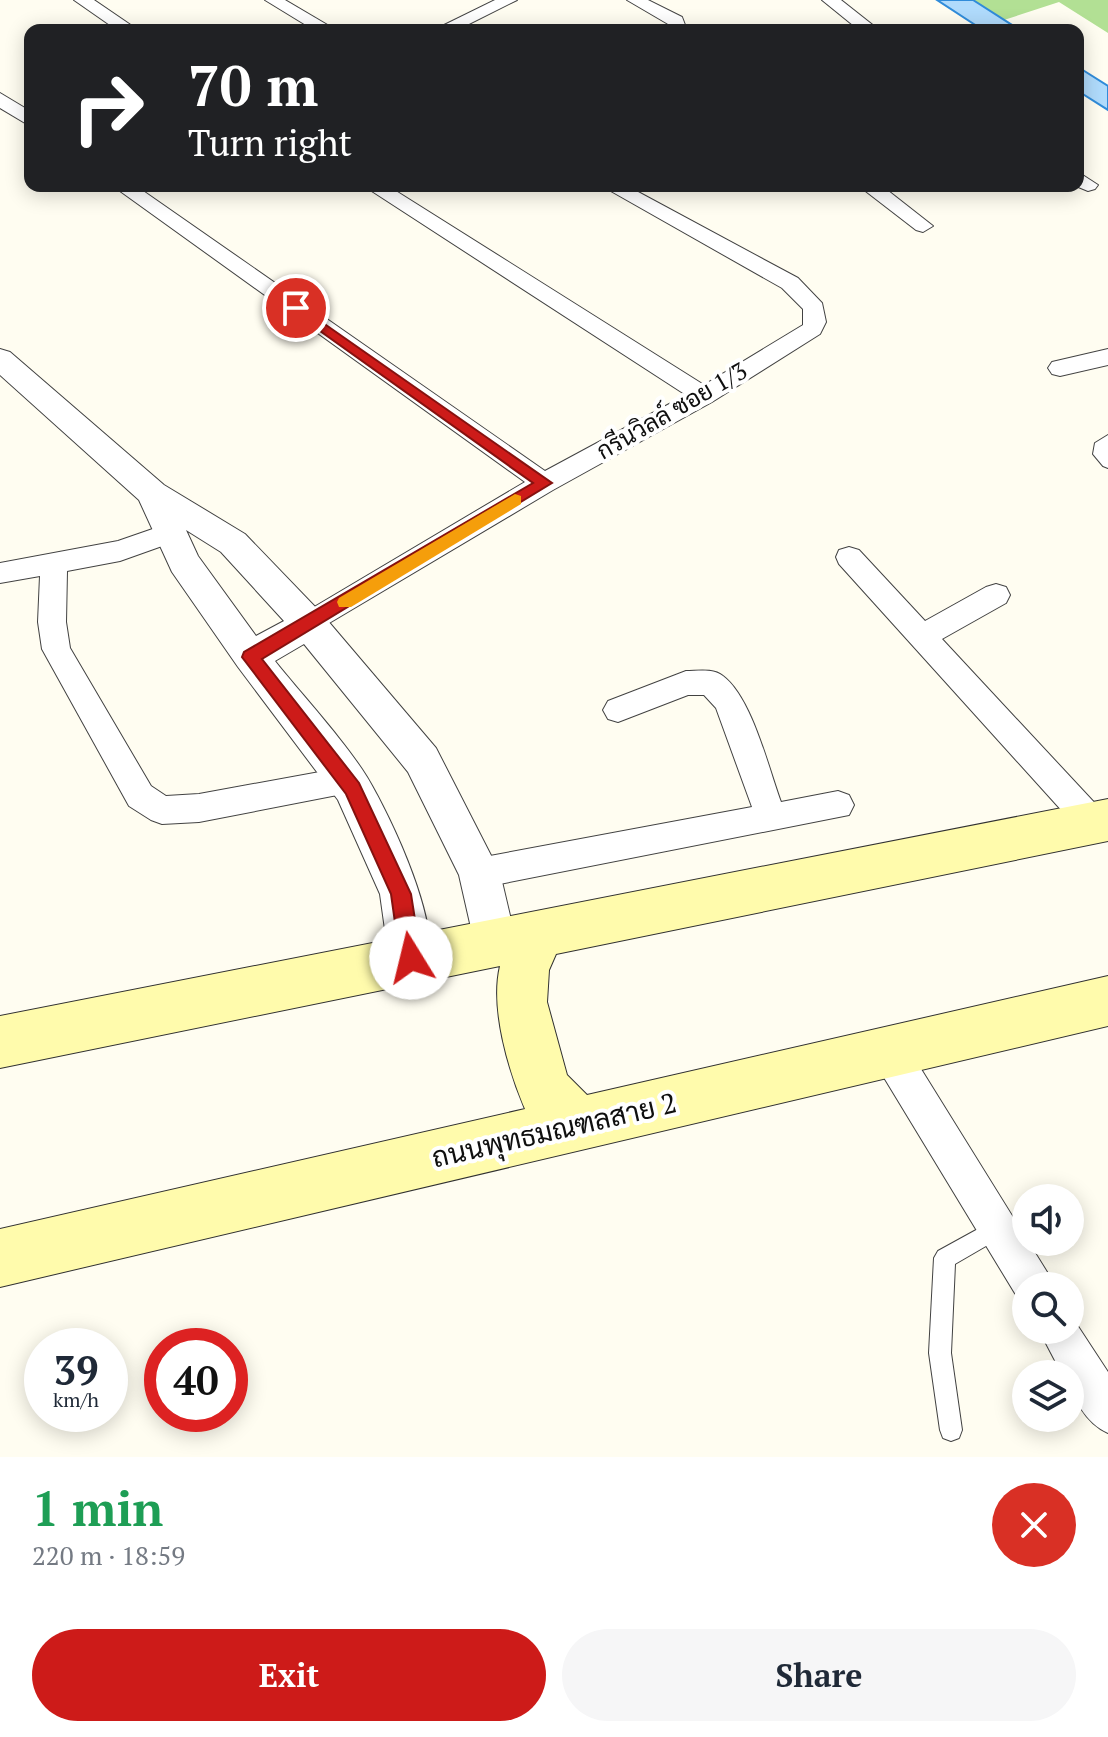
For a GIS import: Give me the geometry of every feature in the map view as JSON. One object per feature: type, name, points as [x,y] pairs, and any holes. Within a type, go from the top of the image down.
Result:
[{"type":"main road","points":[[0,1042],[1100,822]]},
{"type":"main road","points":[[518,937],[524,968],[521,1002],[544,1090],[578,1125]]},
{"type":"main road","name":"ถนนพุทธมณฑลสาย 2","points":[[0,1258],[1108,1001]]},
{"type":"street","points":[[82,0],[120,24]]},
{"type":"street","points":[[273,0],[316,24]]},
{"type":"street","points":[[635,0],[670,16],[677,24]]},
{"type":"street","points":[[830,0],[862,24]]},
{"type":"street","points":[[455,24],[499,2]]},
{"type":"street","points":[[0,99],[24,116]]},
{"type":"street","points":[[132,192],[544,483]]},
{"type":"street","points":[[383,192],[704,396]]},
{"type":"street","name":"กรีนวิลล์ ซอย 1/3","points":[[309,624],[544,483],[704,396],[812,329],[816,314],[813,305],[790,283],[623,192]]},
{"type":"street","points":[[877,192],[923,226]]},
{"type":"street","points":[[1060,368],[1108,357]]},
{"type":"street","points":[[0,359],[152,493],[233,543],[309,624],[422,760],[479,873],[518,937]]},
{"type":"street","points":[[152,493],[184,563],[251,657],[347,781],[401,894],[411,958]]},
{"type":"street","points":[[0,573],[120,551],[170,533]]},
{"type":"street","points":[[849,557],[1100,822]]},
{"type":"street","points":[[54,564],[52,622],[56,649],[140,796],[162,810],[199,808],[347,781]]},
{"type":"street","points":[[922,637],[996,595]]},
{"type":"street","points":[[251,657],[309,624]]},
{"type":"street","points":[[618,710],[686,683],[711,683],[728,701],[772,818]]},
{"type":"street","points":[[479,873],[838,805]]},
{"type":"street","points":[[890,1053],[1025,1272]]},
{"type":"street","points":[[1067,1344],[1108,1412]]},
{"type":"lane","points":[[1108,440],[1100,446],[1100,454],[1108,463]]},
{"type":"lane","points":[[951,1430],[940,1353],[945,1258],[999,1227]]},
{"type":"green space","points":[[973,0],[1108,0],[1108,33],[1059,2],[1004,20]]},
{"type":"water","points":[[937,0],[973,0],[1011,24],[974,24]]},
{"type":"water","points":[[1084,71],[1108,86],[1108,110],[1084,95]]},
{"type":"slow traffic","points":[[345,602],[515,500]]},
{"type":"route","points":[[296,308],[544,483],[251,657],[353,789],[401,894],[411,958]]}]
